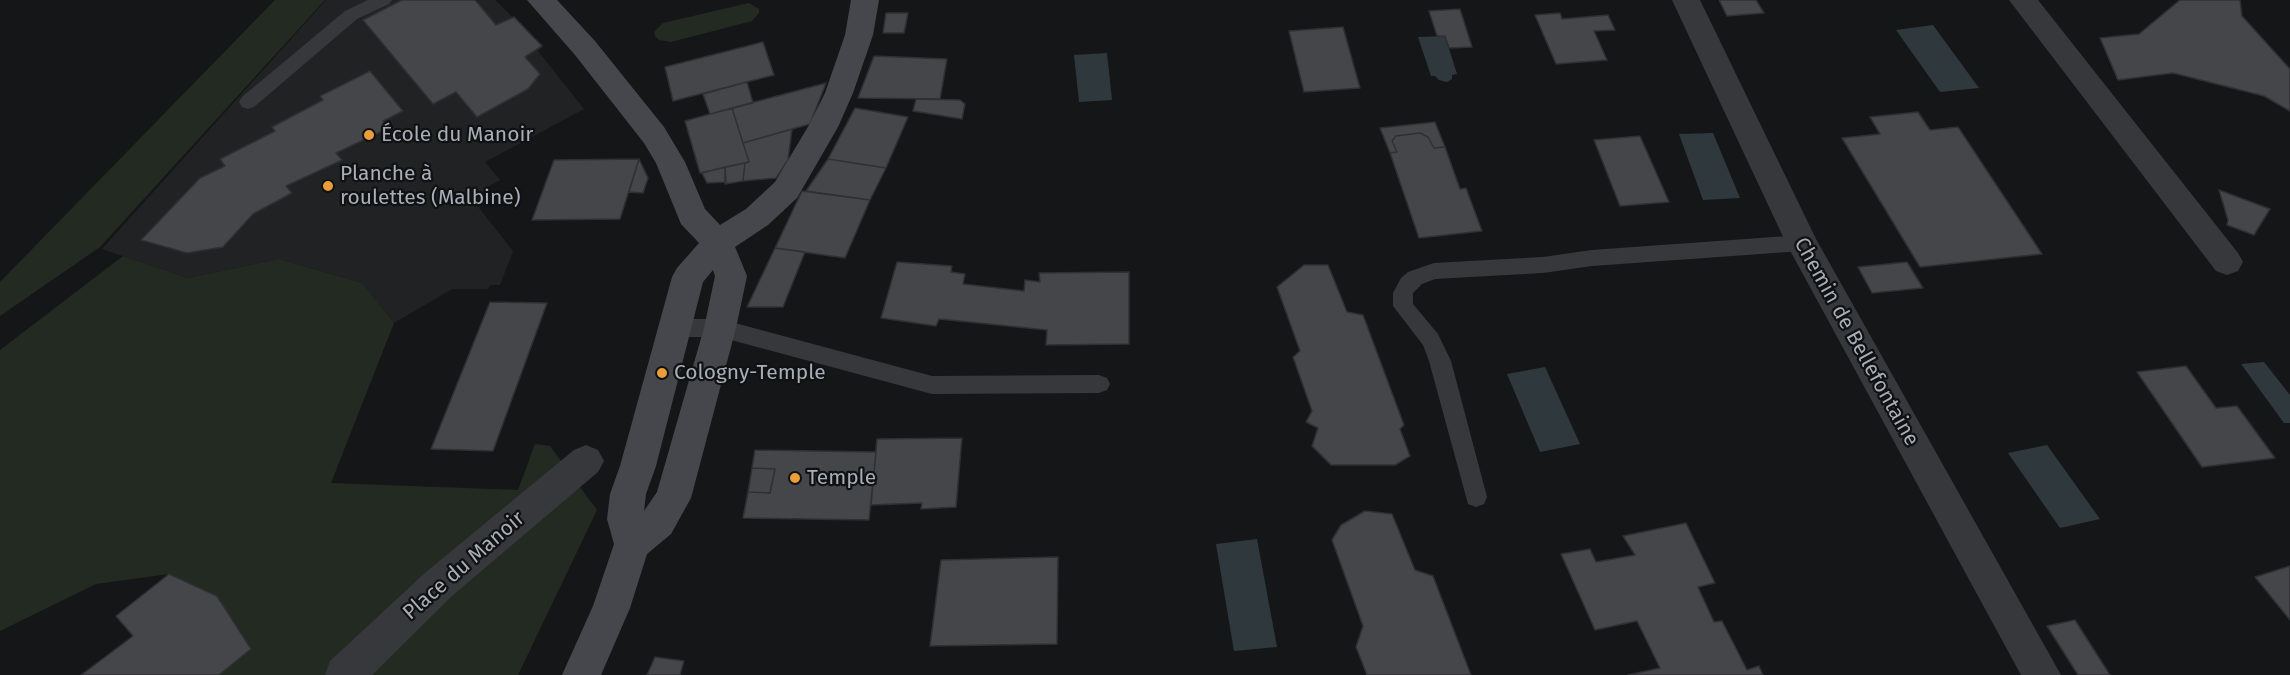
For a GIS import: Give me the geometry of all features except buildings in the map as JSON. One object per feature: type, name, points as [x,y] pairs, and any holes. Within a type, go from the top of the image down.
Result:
[{"type":"street","points":[[541,0],[585,48],[654,135],[670,162],[692,216],[718,242],[731,276],[720,328],[673,498],[658,522],[632,544],[611,608],[581,675]]},
{"type":"street","points":[[632,544],[625,519],[628,494],[638,466],[688,276],[718,242],[757,217],[786,190],[840,93],[859,35],[865,0]]},
{"type":"street","name":"Chemin de Bellefontaine","points":[[1686,0],[1802,243],[2042,675]]},
{"type":"street","points":[[2023,0],[2227,262]]},
{"type":"street","name":"Place du Manoir","points":[[344,675],[439,584],[586,461]]},
{"type":"street","points":[[638,466],[681,466]]},
{"type":"lane","points":[[248,102],[351,15],[383,0]]},
{"type":"lane","points":[[1476,497],[1440,361],[1431,340],[1403,306],[1403,293],[1415,278],[1434,271],[1543,266],[1592,258],[1802,243]]},
{"type":"lane","points":[[674,328],[720,328],[932,385],[1099,384]]},
{"type":"shaded area","points":[[275,0],[325,0],[100,247],[0,316],[0,282]]},
{"type":"shaded area","name":"École du Manoir","points":[[326,0],[495,0],[542,46],[538,51],[584,109],[485,162],[500,180],[489,186],[479,208],[513,251],[500,285],[490,285],[488,289],[452,289],[394,323],[362,283],[279,259],[188,278],[102,249]]},
{"type":"shaded area","points":[[749,3],[759,9],[759,13],[752,21],[671,42],[659,40],[655,36],[654,32],[663,23]]},
{"type":"shaded area","points":[[1933,25],[1979,88],[1940,92],[1896,30]]},
{"type":"shaded area","points":[[1445,36],[1457,74],[1452,75],[1452,79],[1447,82],[1431,76],[1418,37]]},
{"type":"shaded area","points":[[1107,53],[1112,100],[1079,102],[1074,55]]},
{"type":"shaded area","points":[[1713,133],[1740,198],[1703,200],[1679,134]]},
{"type":"shaded area","points":[[123,256],[188,278],[279,259],[362,283],[394,323],[331,483],[518,490],[535,444],[550,446],[597,510],[518,675],[219,675],[251,649],[217,596],[169,574],[96,584],[0,631],[0,350]]},
{"type":"shaded area","points":[[2264,362],[2290,395],[2290,423],[2284,423],[2241,364]]},
{"type":"shaded area","points":[[1545,367],[1580,444],[1540,452],[1507,374]]},
{"type":"shaded area","points":[[2047,445],[2100,519],[2060,528],[2008,453]]},
{"type":"shaded area","points":[[1257,539],[1277,647],[1234,651],[1216,544]]},
{"type":"place","name":"École du Manoir","points":[[369,135]]},
{"type":"place","name":"Planche à roulettes (Malbine)","points":[[328,186]]},
{"type":"place","name":"Cologny-Temple","points":[[662,373]]},
{"type":"place","name":"Temple","points":[[795,478]]}]
